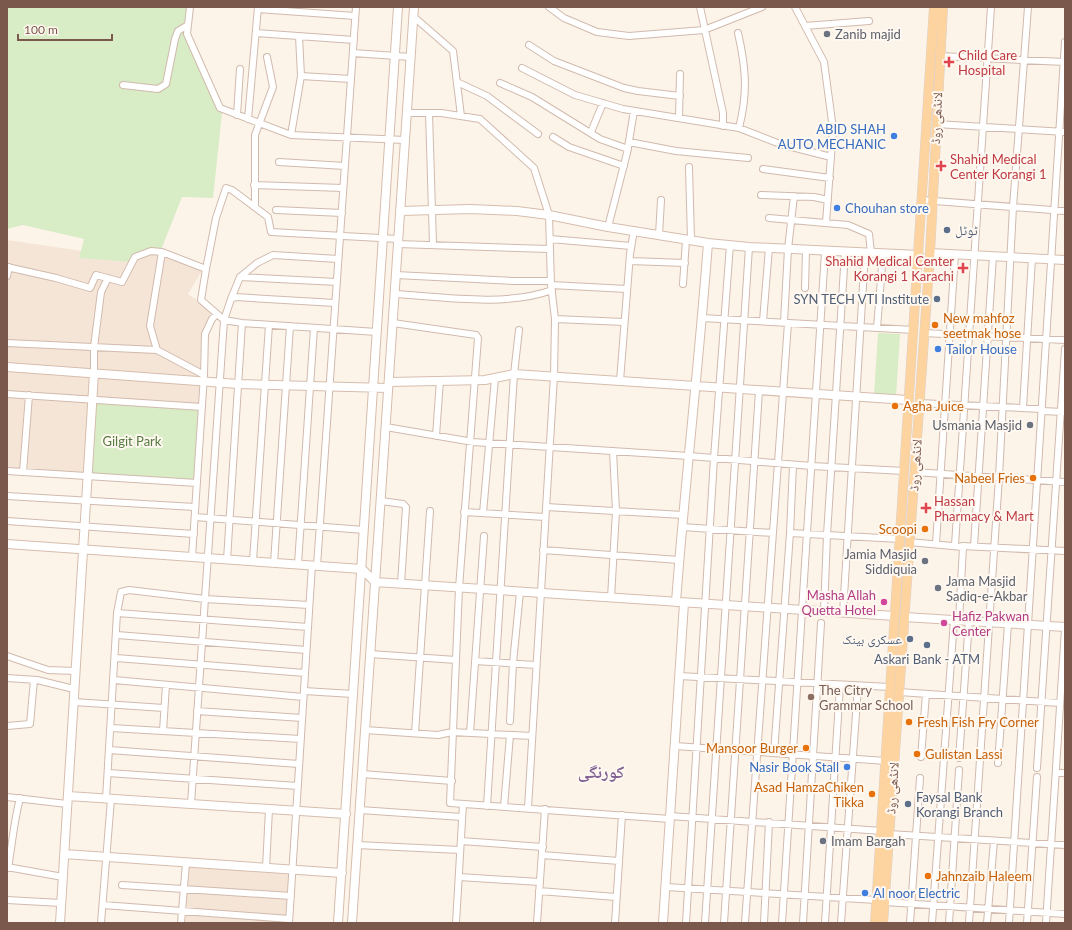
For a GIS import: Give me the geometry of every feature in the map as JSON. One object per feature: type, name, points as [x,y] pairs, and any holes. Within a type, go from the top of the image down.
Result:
[{"type":"main road","name":"لانڈھی روڈ","points":[[875,923],[880,901],[899,692],[900,539],[934,7]]},
{"type":"main road","name":"لانڈھی روڈ","points":[[886,833],[886,761],[890,688],[909,542],[930,253],[943,7]]},
{"type":"main road","name":"لانڈھی روڈ","points":[[880,901],[883,923]]},
{"type":"street","points":[[190,7],[187,34],[220,108],[291,135],[405,140]]},
{"type":"street","points":[[102,905],[289,921],[309,605],[320,527],[356,7]]},
{"type":"street","points":[[338,923],[398,7]]},
{"type":"street","points":[[352,923],[414,7]]},
{"type":"street","points":[[549,7],[564,18],[597,32],[629,36],[704,30],[762,7]]},
{"type":"street","points":[[700,7],[723,113],[724,126]]},
{"type":"street","points":[[795,7],[824,62],[833,129],[826,223]]},
{"type":"street","points":[[959,546],[960,475],[991,7]]},
{"type":"street","points":[[969,923],[999,477],[1018,129],[1028,7]]},
{"type":"street","points":[[248,119],[258,8],[355,16]]},
{"type":"street","points":[[414,17],[453,51],[461,116]]},
{"type":"street","points":[[806,26],[869,21]]},
{"type":"street","points":[[123,85],[158,89],[166,84],[174,39],[178,31],[188,25]]},
{"type":"street","points":[[256,33],[354,40]]},
{"type":"street","points":[[738,33],[746,75],[744,109],[739,128]]},
{"type":"street","points":[[291,135],[301,76],[299,36]]},
{"type":"street","points":[[1009,923],[1046,339],[1062,132],[1065,42]]},
{"type":"street","points":[[529,46],[554,61],[624,88],[680,96]]},
{"type":"street","points":[[353,53],[411,57]]},
{"type":"street","points":[[940,56],[1064,62]]},
{"type":"street","points":[[255,206],[255,135],[273,87],[267,57]]},
{"type":"street","points":[[522,68],[575,95],[634,111],[739,128],[780,144],[831,157]]},
{"type":"street","points":[[237,115],[240,70]]},
{"type":"street","points":[[679,118],[680,74]]},
{"type":"street","points":[[301,76],[351,80]]},
{"type":"street","points":[[457,82],[487,96],[538,134]]},
{"type":"street","points":[[500,83],[532,97],[612,144],[628,149]]},
{"type":"street","points":[[591,132],[603,103]]},
{"type":"street","points":[[608,227],[628,149],[634,111]]},
{"type":"street","points":[[407,113],[429,113],[480,119],[534,168],[549,215],[551,285],[555,319],[554,376],[528,808]]},
{"type":"street","points":[[429,113],[429,160],[433,211],[433,244]]},
{"type":"street","points":[[936,124],[1062,132]]},
{"type":"street","points":[[553,137],[569,147],[624,166]]},
{"type":"street","points":[[629,142],[676,150],[748,158]]},
{"type":"street","points":[[280,162],[345,166]]},
{"type":"street","points":[[683,284],[684,263],[688,240],[689,167]]},
{"type":"street","points":[[763,169],[830,178]]},
{"type":"street","points":[[254,185],[343,188]]},
{"type":"street","points":[[377,332],[242,323],[224,320],[201,300],[216,218],[224,190],[229,188],[268,217],[270,232],[383,238],[433,244],[549,249]]},
{"type":"street","points":[[761,195],[794,196],[828,200]]},
{"type":"street","points":[[745,923],[783,392],[788,249],[794,196]]},
{"type":"street","points":[[660,235],[661,200]]},
{"type":"street","points":[[922,200],[1065,211]]},
{"type":"street","points":[[400,211],[470,209],[549,215],[608,227],[708,243],[825,252],[919,255]]},
{"type":"street","points":[[276,210],[342,213]]},
{"type":"street","points":[[769,218],[848,225],[869,234],[856,397],[843,613]]},
{"type":"street","points":[[620,381],[627,289],[634,230]]},
{"type":"street","points":[[550,239],[632,246]]},
{"type":"street","points":[[663,923],[679,676],[679,560],[708,243]]},
{"type":"street","points":[[686,923],[714,458],[730,245]]},
{"type":"street","points":[[706,923],[749,247]]},
{"type":"street","points":[[763,321],[769,248]]},
{"type":"street","points":[[805,288],[806,250]]},
{"type":"street","points":[[7,276],[8,267],[56,278],[90,288],[96,275],[122,282],[134,257],[151,251],[162,252],[206,269]]},
{"type":"street","points":[[157,350],[150,326],[162,252]]},
{"type":"street","points":[[782,923],[794,755],[825,252]]},
{"type":"street","points":[[824,612],[827,535],[845,252]]},
{"type":"street","points":[[930,253],[1065,260]]},
{"type":"street","points":[[877,328],[883,254]]},
{"type":"street","points":[[936,544],[955,254]]},
{"type":"street","points":[[191,804],[212,519],[224,320],[240,277],[257,263],[273,255],[338,259]]},
{"type":"street","points":[[974,546],[993,256]]},
{"type":"street","points":[[1022,408],[1032,258]]},
{"type":"street","points":[[630,260],[684,263]]},
{"type":"street","points":[[396,275],[627,289]]},
{"type":"street","points":[[240,277],[337,282]]},
{"type":"street","points":[[60,923],[88,477],[94,347],[101,292],[108,278]]},
{"type":"street","points":[[395,294],[507,299],[536,296],[551,285]]},
{"type":"street","points":[[231,299],[235,296],[335,303]]},
{"type":"street","points":[[192,557],[204,378],[205,334],[212,319],[217,314]]},
{"type":"street","points":[[702,318],[914,330]]},
{"type":"street","points":[[555,319],[624,322]]},
{"type":"street","points":[[393,322],[478,336],[459,588],[452,732],[454,742],[450,803],[622,816],[769,822],[847,828],[916,836],[1065,845]]},
{"type":"street","points":[[227,560],[242,323]]},
{"type":"street","points":[[253,561],[268,325]]},
{"type":"street","points":[[274,563],[290,326]]},
{"type":"street","points":[[298,564],[314,328]]},
{"type":"street","points":[[487,806],[514,374],[519,330]]},
{"type":"street","points":[[924,333],[1065,340]]},
{"type":"street","points":[[7,343],[157,350],[204,378]]},
{"type":"street","points":[[1037,768],[1056,481],[1063,412],[1065,349]]},
{"type":"street","points":[[7,367],[204,378],[238,384],[330,387],[373,387],[440,380],[485,380],[514,374],[720,389],[908,400]]},
{"type":"street","points":[[483,513],[488,443],[495,378]]},
{"type":"street","points":[[436,436],[440,380]]},
{"type":"street","points":[[724,923],[759,391]]},
{"type":"street","points":[[7,394],[202,407]]},
{"type":"street","points":[[23,472],[29,395]]},
{"type":"street","points":[[919,403],[1022,408],[1063,412]]},
{"type":"street","points":[[386,427],[470,442],[689,456],[778,464],[904,471]]},
{"type":"street","points":[[611,598],[616,511],[613,451]]},
{"type":"street","points":[[774,753],[785,609],[793,465]]},
{"type":"street","points":[[7,471],[197,483]]},
{"type":"street","points":[[914,472],[1065,482]]},
{"type":"street","points":[[7,496],[195,507]]},
{"type":"street","points":[[381,501],[404,504],[406,507],[401,584]]},
{"type":"street","points":[[546,507],[683,515]]},
{"type":"street","points":[[415,733],[430,511]]},
{"type":"street","points":[[464,512],[545,517]]},
{"type":"street","points":[[195,517],[364,530]]},
{"type":"street","points":[[7,521],[194,534]]},
{"type":"street","points":[[682,527],[773,533]]},
{"type":"street","points":[[790,533],[900,539]]},
{"type":"street","points":[[470,733],[484,536]]},
{"type":"street","points":[[909,542],[1065,551]]},
{"type":"street","points":[[7,544],[362,569],[375,582],[425,586],[1065,628],[1046,923]]},
{"type":"street","points":[[932,923],[948,695],[964,549],[959,546]]},
{"type":"street","points":[[543,550],[679,560]]},
{"type":"street","points":[[101,923],[106,858],[108,774],[116,658],[116,635],[119,596],[121,592],[124,591],[205,599],[309,605]]},
{"type":"street","points":[[510,721],[513,663],[520,592]]},
{"type":"street","points":[[118,613],[308,627]]},
{"type":"street","points":[[959,758],[970,621]]},
{"type":"street","points":[[803,923],[821,623]]},
{"type":"street","points":[[998,763],[1008,624]]},
{"type":"street","points":[[116,635],[306,650]]},
{"type":"street","points":[[370,654],[456,660]]},
{"type":"street","points":[[7,656],[48,670],[76,671]]},
{"type":"street","points":[[116,658],[200,666],[305,673]]},
{"type":"street","points":[[475,661],[536,665]]},
{"type":"street","points":[[679,676],[890,688]]},
{"type":"street","points":[[7,678],[34,680],[74,689]]},
{"type":"street","points":[[7,726],[30,724],[34,680]]},
{"type":"street","points":[[114,680],[304,694],[353,694]]},
{"type":"street","points":[[163,731],[166,685]]},
{"type":"street","points":[[825,923],[840,685]]},
{"type":"street","points":[[841,923],[858,686]]},
{"type":"street","points":[[899,692],[1060,703]]},
{"type":"street","points":[[921,757],[926,694]]},
{"type":"street","points":[[74,702],[113,706],[164,708]]},
{"type":"street","points":[[197,711],[302,718]]},
{"type":"street","points":[[111,728],[301,739]]},
{"type":"street","points":[[365,730],[438,735],[452,732],[532,736]]},
{"type":"street","points":[[504,807],[510,735]]},
{"type":"street","points":[[675,746],[886,761]]},
{"type":"street","points":[[110,750],[299,764]]},
{"type":"street","points":[[949,923],[959,770]]},
{"type":"street","points":[[1056,773],[1065,773]]},
{"type":"street","points":[[108,774],[298,786]]},
{"type":"street","points":[[362,774],[452,781]]},
{"type":"street","points":[[1027,923],[1036,777]]},
{"type":"street","points":[[910,923],[920,778]]},
{"type":"street","points":[[7,797],[68,800],[108,799],[346,814]]},
{"type":"street","points":[[20,798],[16,815],[14,835],[9,851],[8,868],[63,877]]},
{"type":"street","points":[[463,804],[456,923],[463,923]]},
{"type":"street","points":[[266,868],[269,809]]},
{"type":"street","points":[[537,923],[545,809]]},
{"type":"street","points":[[360,810],[462,817]]},
{"type":"street","points":[[614,923],[622,816]]},
{"type":"street","points":[[764,923],[769,822]]},
{"type":"street","points":[[7,834],[14,835]]},
{"type":"street","points":[[461,841],[542,847]]},
{"type":"street","points":[[988,923],[994,841]]},
{"type":"street","points":[[357,845],[460,850]]},
{"type":"street","points":[[64,854],[342,873]]},
{"type":"street","points":[[542,855],[619,861]]},
{"type":"street","points":[[181,923],[186,863]]},
{"type":"street","points":[[459,877],[540,882]]},
{"type":"street","points":[[122,885],[291,896]]},
{"type":"street","points":[[666,887],[1065,914]]},
{"type":"street","points":[[539,891],[616,897]]},
{"type":"street","points":[[7,900],[61,903]]},
{"type":"shaded area","points":[[7,240],[130,258],[161,250],[205,266],[188,294],[212,311],[202,333],[194,482],[7,468]]},
{"type":"shaded area","points":[[189,865],[289,871],[286,923],[185,923]]},
{"type":"green space","points":[[7,7],[187,7],[185,34],[222,113],[213,198],[182,197],[161,250],[153,249],[132,262],[79,258],[84,239],[23,225],[7,229]]},
{"type":"green space","points":[[878,333],[900,334],[896,397],[874,395]]},
{"type":"green space","name":"Gilgit Park","points":[[92,400],[202,407],[197,483],[88,477]]},
{"type":"place","name":"Zanib majid","points":[[827,34]]},
{"type":"place","name":"Child Care Hospital","points":[[949,62]]},
{"type":"place","name":"ABID SHAH AUTO MECHANIC","points":[[894,136]]},
{"type":"place","name":"Shahid Medical Center Korangi 1","points":[[941,166]]},
{"type":"place","name":"Chouhan store","points":[[837,208]]},
{"type":"place","name":"ٹوٹل","points":[[947,230]]},
{"type":"place","name":"Shahid Medical Center Korangi 1 Karachi","points":[[963,268]]},
{"type":"place","name":"SYN TECH VTI Institute","points":[[937,299]]},
{"type":"place","name":"New mahfoz seetmak hose","points":[[935,325]]},
{"type":"place","name":"Tailor House","points":[[938,349]]},
{"type":"place","name":"Agha Juice","points":[[895,406]]},
{"type":"place","name":"Usmania Masjid","points":[[1030,425]]},
{"type":"place","name":"Nabeel Fries","points":[[1033,478]]},
{"type":"place","name":"Hassan Pharmacy & Mart","points":[[926,508]]},
{"type":"place","name":"Scoopi","points":[[925,529]]},
{"type":"place","name":"Jamia Masjid Siddiquia","points":[[925,561]]},
{"type":"place","name":"Jama Masjid Sadiq-e-Akbar","points":[[938,588]]},
{"type":"place","name":"Masha Allah Quetta Hotel","points":[[884,602]]},
{"type":"place","name":"Hafiz Pakwan Center","points":[[944,623]]},
{"type":"place","name":"عسکری بینک","points":[[910,639]]},
{"type":"place","name":"Askari Bank - ATM","points":[[927,645]]},
{"type":"place","name":"The Citry Grammar School","points":[[811,697]]},
{"type":"place","name":"Fresh Fish Fry Corner","points":[[909,722]]},
{"type":"place","name":"Mansoor Burger","points":[[806,748]]},
{"type":"place","name":"Gulistan Lassi","points":[[917,754]]},
{"type":"place","name":"Nasir Book Stall","points":[[847,767]]},
{"type":"place","name":"Asad HamzaChiken Tikka","points":[[872,794]]},
{"type":"place","name":"Faysal Bank Korangi Branch","points":[[908,804]]},
{"type":"place","name":"Imam Bargah","points":[[823,841]]},
{"type":"place","name":"Jahnzaib Haleem","points":[[928,876]]},
{"type":"place","name":"Al noor Electric","points":[[865,893]]},
{"type":"district","name":"کورنگی","points":[[601,772]]}]
